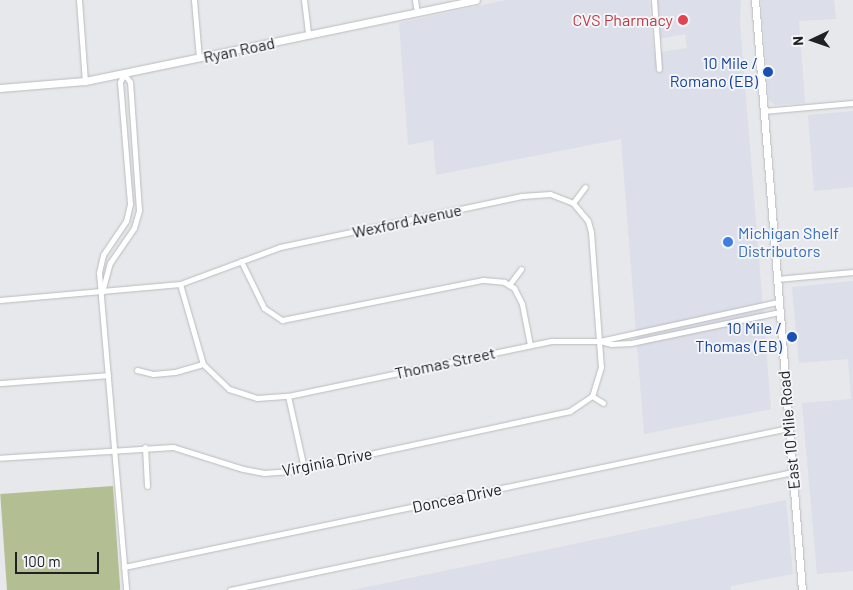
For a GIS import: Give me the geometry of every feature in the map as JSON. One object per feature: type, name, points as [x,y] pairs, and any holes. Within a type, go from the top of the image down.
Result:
[{"type":"main road","name":"Ryan Road","points":[[0,88],[85,81],[124,74],[476,0]]},
{"type":"main road","name":"East 10 Mile Road","points":[[755,0],[802,590]]},
{"type":"street","points":[[79,0],[85,81]]},
{"type":"street","points":[[194,0],[199,58]]},
{"type":"street","points":[[304,0],[308,35]]},
{"type":"street","points":[[415,0],[417,12]]},
{"type":"street","points":[[654,0],[660,69]]},
{"type":"street","points":[[102,292],[110,263],[134,228],[140,210],[130,82],[124,74],[120,82],[130,204],[126,220],[101,261],[102,292],[108,375],[116,450],[126,590]]},
{"type":"street","points":[[763,111],[853,103]]},
{"type":"street","points":[[585,187],[573,203],[588,222],[591,232],[602,367],[592,396],[603,403]]},
{"type":"street","name":"Wexford Avenue","points":[[0,300],[180,284],[280,247],[522,196],[550,194],[573,203]]},
{"type":"street","points":[[241,261],[264,308],[282,320],[484,280],[510,284]]},
{"type":"street","points":[[510,284],[521,269]]},
{"type":"street","points":[[777,279],[853,272]]},
{"type":"street","name":"Thomas Street","points":[[180,284],[203,364],[218,381],[236,393],[257,398],[288,396],[530,345],[568,340],[600,341],[678,322],[778,302]]},
{"type":"street","points":[[510,284],[522,304],[530,345]]},
{"type":"street","points":[[600,341],[611,344],[631,343],[779,312]]},
{"type":"street","points":[[708,316],[711,326]]},
{"type":"street","points":[[678,322],[679,332]]},
{"type":"street","points":[[136,370],[153,374],[174,372],[203,364]]},
{"type":"street","points":[[0,384],[108,375]]},
{"type":"street","points":[[288,396],[304,468]]},
{"type":"street","name":"Virginia Drive","points":[[0,458],[145,447],[182,448],[231,466],[264,473],[304,468],[563,413],[579,408],[592,396]]},
{"type":"street","name":"Doncea Drive","points":[[124,567],[789,428]]},
{"type":"street","points":[[145,447],[147,486]]},
{"type":"street","points":[[230,590],[793,472]]},
{"type":"shaded area","points":[[506,0],[649,0],[654,53],[687,48],[685,34],[659,39],[656,0],[741,0],[740,23],[771,409],[644,434],[621,139],[436,175],[433,140],[408,145],[399,23]]},
{"type":"shaded area","points":[[761,0],[834,0],[836,19],[799,21],[805,103],[775,105],[769,100]]},
{"type":"shaded area","points":[[853,111],[853,187],[814,191],[808,115]]},
{"type":"shaded area","points":[[853,281],[853,571],[817,574],[802,403],[851,399],[848,359],[799,363],[792,287]]},
{"type":"shaded area","points":[[786,500],[793,574],[731,586],[731,590],[352,590]]},
{"type":"green space","points":[[113,486],[120,590],[7,590],[0,494]]},
{"type":"place","name":"CVS Pharmacy","points":[[683,20]]},
{"type":"place","name":"10 Mile / Romano (EB)","points":[[768,72]]},
{"type":"place","name":"Michigan Shelf Distributors","points":[[728,242]]},
{"type":"place","name":"10 Mile / Thomas (EB)","points":[[792,337]]}]
